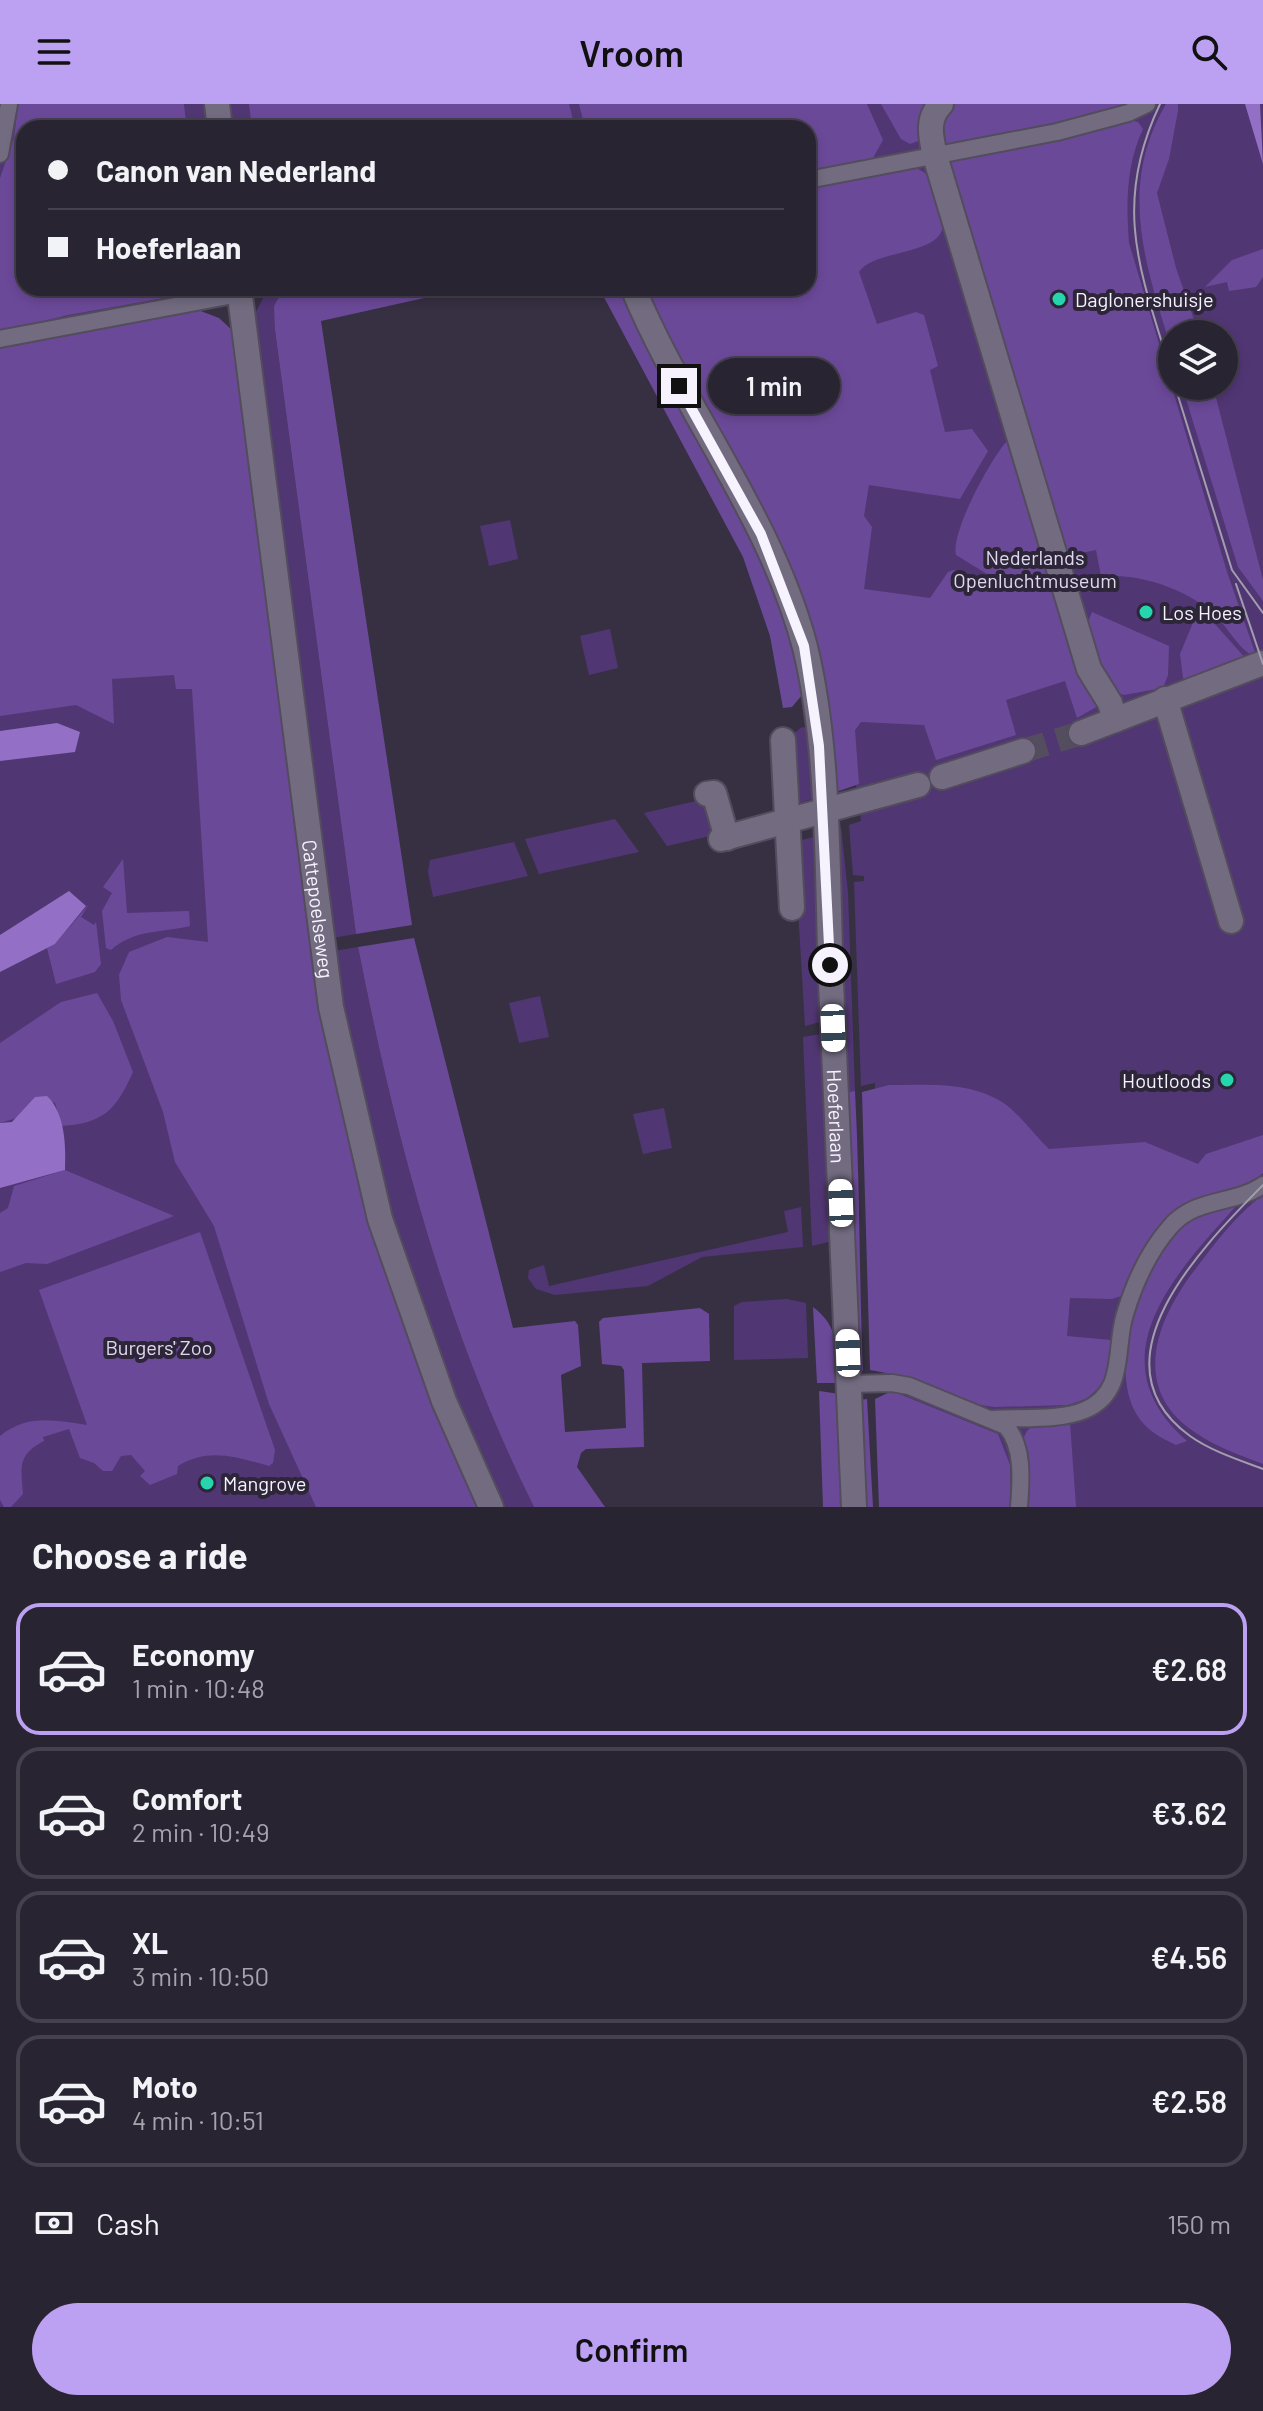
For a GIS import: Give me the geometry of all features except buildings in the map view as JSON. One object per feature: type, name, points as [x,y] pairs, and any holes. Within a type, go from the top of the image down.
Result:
[{"type":"street","points":[[941,104],[934,111],[930,128],[935,156],[1089,669],[1110,703],[1115,720]]},
{"type":"street","name":"Cattepoelseweg","points":[[240,296],[331,1007],[380,1219],[444,1401],[491,1507]]},
{"type":"street","name":"Hoeferlaan","points":[[637,296],[666,361],[746,502],[795,616],[816,707],[854,1507]]},
{"type":"street","points":[[1081,733],[1263,663]]},
{"type":"street","points":[[1165,699],[1231,921]]},
{"type":"street","points":[[783,740],[792,908]]},
{"type":"street","points":[[942,777],[1023,751]]},
{"type":"street","points":[[707,794],[714,793],[724,838],[787,824],[918,785]]},
{"type":"lane","points":[[0,154],[9,104]]},
{"type":"lane","points":[[816,178],[1057,132],[1128,113],[1147,104]]},
{"type":"lane","points":[[0,339],[214,296]]},
{"type":"lane","points":[[993,1419],[1068,1414],[1085,1410],[1102,1398],[1117,1376],[1119,1339],[1128,1302],[1143,1269],[1170,1227],[1187,1211],[1263,1185]]},
{"type":"lane","points":[[849,1384],[892,1383],[909,1386],[993,1419],[1015,1437],[1020,1464],[1019,1507]]},
{"type":"green space","name":"Burgers' Zoo","points":[[0,104],[123,104],[57,120],[16,120],[16,296],[150,296],[207,692],[392,1507],[0,1507]]},
{"type":"green space","points":[[18,104],[184,104],[186,120],[16,120]]},
{"type":"green space","points":[[184,104],[205,104],[206,120],[186,120]]},
{"type":"green space","name":"Nederlands Openluchtmuseum","points":[[229,104],[1263,104],[1263,1507],[883,1507],[892,1373],[879,1370],[875,1083],[861,1086],[854,882],[864,881],[864,876],[853,875],[849,825],[861,821],[859,799],[828,665],[808,296],[816,296],[816,120],[231,120]]},
{"type":"green space","points":[[249,104],[569,104],[573,120],[251,120]]},
{"type":"green space","points":[[579,104],[867,104],[883,140],[873,158],[816,169],[816,120],[583,120]]},
{"type":"green space","points":[[881,104],[932,104],[921,140],[910,144],[901,139]]},
{"type":"green space","points":[[948,104],[1132,104],[1103,114],[946,148],[938,145]]},
{"type":"green space","points":[[1166,104],[1178,104],[1169,159],[1157,193],[1176,268],[1194,320],[1163,320],[1146,258],[1140,197],[1143,166],[1151,135]]},
{"type":"green space","points":[[1128,120],[1138,122],[1143,129],[1133,157],[1128,185],[1129,243],[1158,340],[1158,400],[1176,400],[1227,572],[1257,658],[1240,646],[1218,618],[1179,591],[1147,580],[1101,576],[1096,550],[1063,557],[946,167],[950,159]]},
{"type":"green space","points":[[16,121],[16,296],[176,296],[68,315],[0,332],[0,178],[14,138]]},
{"type":"green space","points":[[915,167],[935,179],[943,218],[940,234],[921,247],[878,259],[859,272],[877,324],[916,312],[924,315],[938,366],[930,370],[945,432],[972,429],[988,451],[960,499],[869,485],[864,516],[872,527],[864,589],[930,598],[948,572],[954,570],[986,585],[1053,589],[1098,706],[1077,718],[1065,681],[1006,700],[1016,735],[936,760],[924,725],[861,722],[855,730],[859,784],[839,791],[835,789],[820,679],[647,296],[816,296],[816,186]]},
{"type":"green space","points":[[1263,249],[1263,277],[1256,287],[1229,291],[1227,282],[1205,287],[1232,260]]},
{"type":"green space","points":[[265,296],[278,296],[275,330],[356,934],[332,938],[254,315]]},
{"type":"green space","points":[[280,296],[433,296],[321,321],[412,925],[356,934],[274,306]]},
{"type":"green space","points":[[603,296],[627,296],[738,505],[786,619],[803,683],[802,695],[792,707],[783,708],[770,636],[743,557]]},
{"type":"green space","points":[[198,310],[219,318],[233,331],[319,1011],[369,1222],[432,1404],[477,1507],[316,1507],[269,1404],[214,1226],[175,1162],[163,1112],[121,1000],[119,975],[129,952],[167,937],[208,942],[192,689],[176,689],[174,675],[112,679],[114,724],[76,705],[0,716],[0,347],[69,331]]},
{"type":"green space","points":[[1186,400],[1217,400],[1263,580],[1263,601],[1238,567]]},
{"type":"green space","points":[[1008,440],[1050,574],[1045,576],[987,574],[956,555],[959,530],[966,513],[983,478]]},
{"type":"green space","points":[[510,520],[518,559],[489,566],[480,526]]},
{"type":"green space","points":[[1092,612],[1169,646],[1168,675],[1163,688],[1124,695],[1104,688],[1086,627]]},
{"type":"green space","points":[[1195,618],[1214,623],[1246,659],[1188,681],[1183,678],[1180,654]]},
{"type":"green space","points":[[610,629],[618,668],[589,675],[580,636]]},
{"type":"green space","points":[[802,727],[807,728],[812,799],[793,805],[788,738]]},
{"type":"green space","points":[[709,798],[719,834],[667,846],[644,813]]},
{"type":"green space","points":[[615,819],[639,852],[539,874],[525,839]]},
{"type":"green space","points":[[841,827],[848,893],[855,1091],[846,1091],[835,829]]},
{"type":"green space","points":[[814,837],[824,1021],[805,1026],[794,842]]},
{"type":"green space","points":[[514,842],[528,876],[433,897],[428,872],[430,860]]},
{"type":"green space","points":[[123,859],[127,913],[189,911],[190,926],[139,935],[111,950],[106,948],[102,911],[112,893],[103,887]]},
{"type":"green space","points":[[89,904],[81,917],[94,925],[96,922],[101,964],[95,972],[56,984],[47,948],[55,944]]},
{"type":"green space","points":[[414,938],[513,1328],[575,1321],[578,1325],[581,1366],[561,1375],[565,1432],[626,1428],[624,1370],[621,1366],[602,1364],[599,1322],[603,1318],[700,1308],[709,1314],[710,1361],[642,1363],[644,1447],[586,1449],[581,1453],[577,1467],[605,1507],[534,1507],[475,1372],[450,1303],[407,1163],[358,947]]},
{"type":"green space","points":[[358,947],[389,1091],[427,1233],[475,1372],[534,1507],[503,1507],[445,1373],[398,1235],[360,1094],[334,951]]},
{"type":"green space","points":[[97,993],[113,1021],[133,1072],[121,1096],[107,1112],[88,1122],[62,1126],[55,1103],[35,1097],[20,1117],[0,1123],[0,1043],[61,1002]]},
{"type":"green space","points":[[540,996],[549,1037],[519,1043],[509,1003]]},
{"type":"green space","points":[[821,1034],[832,1241],[812,1246],[803,1037]]},
{"type":"green space","points":[[889,1085],[949,1086],[978,1091],[1005,1104],[1049,1149],[1145,1142],[1198,1164],[1206,1154],[1263,1135],[1263,1173],[1243,1185],[1189,1203],[1176,1212],[1147,1250],[1124,1295],[1112,1299],[1070,1298],[1067,1336],[1111,1340],[1111,1363],[1102,1385],[1086,1399],[1068,1405],[995,1407],[972,1404],[907,1377],[870,1370],[862,1092]]},
{"type":"green space","points":[[855,1091],[863,1371],[857,1371],[846,1092]]},
{"type":"green space","points":[[664,1108],[672,1148],[643,1154],[633,1114]]},
{"type":"green space","points":[[65,1170],[174,1216],[47,1264],[26,1263],[0,1272],[0,1213],[8,1208],[14,1186]]},
{"type":"green space","points":[[1263,1195],[1263,1464],[1220,1447],[1196,1433],[1175,1415],[1162,1396],[1156,1375],[1156,1353],[1170,1308],[1183,1287],[1227,1229]]},
{"type":"green space","points":[[1238,1204],[1170,1287],[1154,1317],[1145,1348],[1147,1379],[1160,1410],[1187,1441],[1176,1445],[1145,1425],[1128,1394],[1128,1341],[1134,1312],[1143,1285],[1170,1238],[1198,1215]]},
{"type":"green space","points":[[801,1207],[803,1247],[702,1257],[648,1286],[555,1295],[536,1289],[528,1278],[529,1270],[544,1265],[549,1286],[788,1232],[784,1211]]},
{"type":"green space","points":[[200,1232],[275,1450],[273,1463],[269,1466],[223,1456],[200,1457],[178,1466],[177,1474],[150,1485],[140,1476],[145,1471],[131,1455],[121,1456],[112,1471],[103,1471],[94,1463],[80,1458],[69,1429],[43,1437],[44,1441],[29,1451],[22,1469],[23,1494],[11,1507],[4,1507],[0,1500],[0,1436],[20,1424],[41,1420],[87,1425],[39,1290]]},
{"type":"green space","points":[[787,1299],[806,1303],[808,1358],[734,1360],[734,1306],[742,1302]]},
{"type":"green space","points":[[813,1307],[828,1323],[836,1341],[837,1383],[817,1383]]},
{"type":"green space","points":[[819,1391],[840,1394],[843,1507],[823,1507]]},
{"type":"green space","points":[[892,1391],[998,1434],[1010,1465],[1011,1507],[879,1507],[875,1399]]},
{"type":"green space","points":[[867,1399],[873,1507],[864,1507],[859,1400]]},
{"type":"green space","points":[[1070,1423],[1076,1507],[1028,1507],[1028,1462],[1024,1437],[1027,1431],[1033,1425]]},
{"type":"shaded area","points":[[1245,104],[1260,104],[1263,164]]},
{"type":"shaded area","points":[[57,723],[80,732],[75,752],[0,761],[0,731]]},
{"type":"shaded area","points":[[69,891],[86,906],[55,944],[0,972],[0,935]]},
{"type":"shaded area","points":[[47,1096],[61,1120],[65,1170],[0,1188],[0,1123],[12,1122],[35,1097]]},
{"type":"tunnel","points":[[1023,751],[1081,733]]},
{"type":"tram line","points":[[1158,330],[1142,272],[1134,208],[1145,141],[1160,104]]},
{"type":"tram line","points":[[1179,400],[1232,570],[1263,613]]},
{"type":"tram line","points":[[1236,584],[1263,664]]},
{"type":"tram line","points":[[1263,1185],[1213,1239],[1166,1304],[1153,1339],[1150,1373],[1161,1406],[1190,1436],[1216,1451],[1263,1469]]},
{"type":"place","name":"Daglonershuisje","points":[[1059,299]]},
{"type":"place","name":"Los Hoes","points":[[1146,612]]},
{"type":"place","name":"Houtloods","points":[[1227,1080]]},
{"type":"place","name":"Mangrove","points":[[207,1483]]},
{"type":"route","points":[[679,386],[746,502],[784,588],[804,646],[816,707],[830,965]]}]
